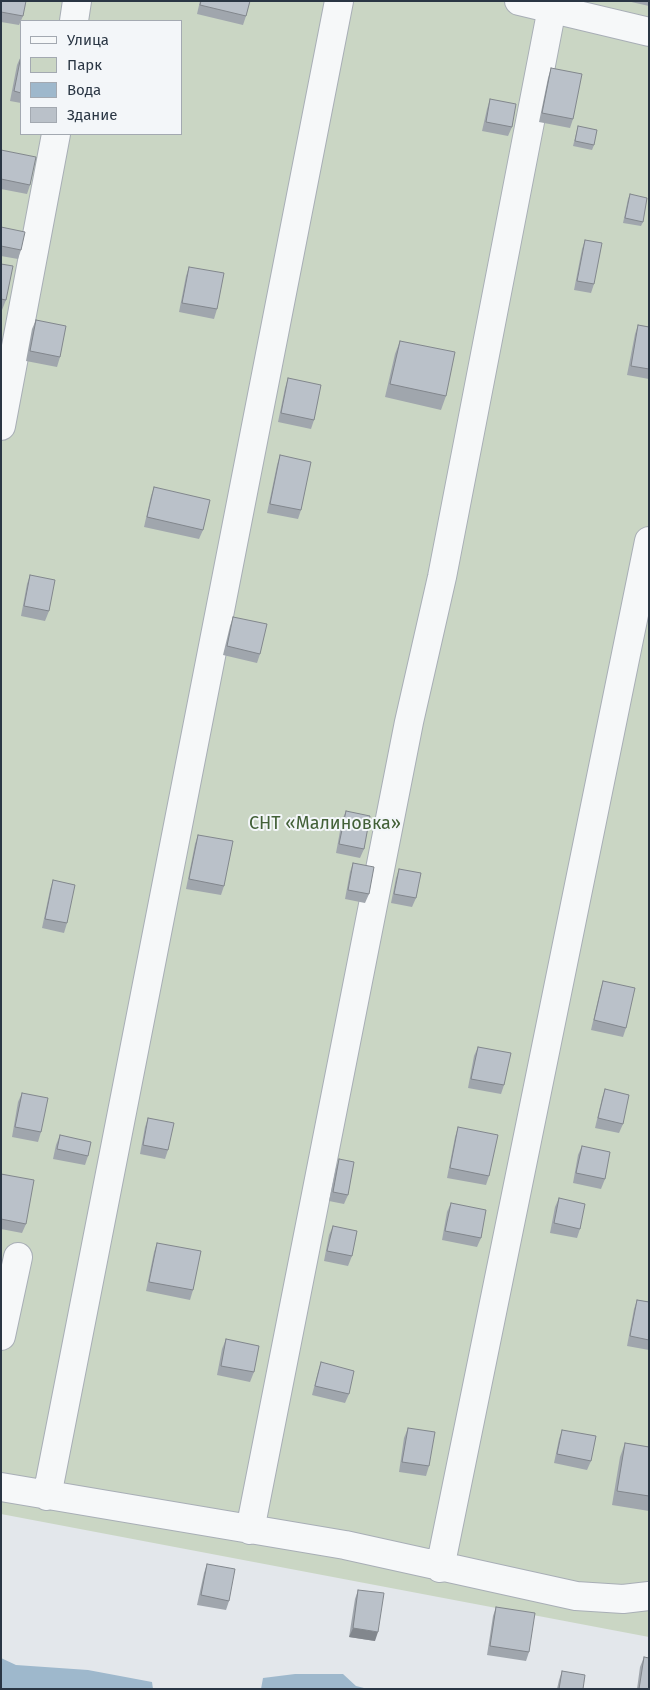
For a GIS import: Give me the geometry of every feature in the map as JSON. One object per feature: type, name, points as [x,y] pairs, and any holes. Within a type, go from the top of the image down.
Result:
[{"type":"street","points":[[74,20],[78,1]]},
{"type":"street","points":[[47,1496],[339,1]]},
{"type":"street","points":[[519,1],[649,32]]},
{"type":"street","points":[[250,1530],[409,722],[442,577],[552,8]]},
{"type":"street","points":[[1,426],[56,135]]},
{"type":"street","points":[[440,1568],[649,541]]},
{"type":"street","points":[[1,1336],[18,1257]]},
{"type":"street","points":[[1,1487],[345,1545],[440,1568],[576,1596],[624,1599],[649,1596]]},
{"type":"green space","name":"СНТ «Малиновка»","points":[[1,1],[649,1],[649,1637],[1,1514]]},
{"type":"water","points":[[1,1658],[16,1665],[88,1670],[152,1682],[153,1689],[1,1689]]},
{"type":"water","points":[[295,1674],[343,1674],[356,1686],[368,1689],[261,1689],[263,1678]]},
{"type":"building","points":[[1,1],[26,1],[23,16],[1,12]]},
{"type":"building","points":[[201,1],[250,1],[246,16],[200,5]]},
{"type":"building","points":[[20,61],[20,93],[14,91]]},
{"type":"building","points":[[551,68],[582,74],[573,119],[542,113]]},
{"type":"building","points":[[490,99],[516,104],[512,127],[486,122]]},
{"type":"building","points":[[578,126],[597,130],[594,145],[575,141]]},
{"type":"building","points":[[1,150],[36,157],[30,185],[1,179]]},
{"type":"building","points":[[630,194],[647,198],[643,222],[625,218]]},
{"type":"building","points":[[1,227],[25,232],[21,250],[1,246]]},
{"type":"building","points":[[585,240],[602,243],[594,284],[577,281]]},
{"type":"building","points":[[1,264],[13,266],[6,300],[1,299]]},
{"type":"building","points":[[189,267],[224,273],[217,309],[182,303]]},
{"type":"building","points":[[36,320],[66,326],[60,357],[30,351]]},
{"type":"building","points":[[638,325],[649,327],[649,369],[631,366]]},
{"type":"building","points":[[400,341],[455,352],[446,396],[390,384]]},
{"type":"building","points":[[288,378],[321,385],[314,420],[281,413]]},
{"type":"building","points":[[280,455],[311,462],[301,510],[270,504]]},
{"type":"building","points":[[154,487],[210,500],[203,530],[147,517]]},
{"type":"building","points":[[30,575],[55,580],[49,611],[24,606]]},
{"type":"building","points":[[233,617],[267,624],[260,654],[227,646]]},
{"type":"building","points":[[346,811],[370,816],[364,849],[339,844]]},
{"type":"building","points":[[198,835],[233,841],[224,886],[189,879]]},
{"type":"building","points":[[353,863],[374,867],[369,894],[348,890]]},
{"type":"building","points":[[399,869],[421,873],[416,898],[394,894]]},
{"type":"building","points":[[53,880],[75,885],[67,923],[45,919]]},
{"type":"building","points":[[603,981],[635,988],[626,1028],[594,1020]]},
{"type":"building","points":[[478,1047],[511,1053],[504,1085],[471,1079]]},
{"type":"building","points":[[605,1089],[629,1095],[623,1124],[598,1118]]},
{"type":"building","points":[[22,1093],[48,1098],[41,1132],[15,1127]]},
{"type":"building","points":[[148,1118],[174,1123],[168,1150],[143,1145]]},
{"type":"building","points":[[458,1127],[498,1135],[489,1176],[450,1168]]},
{"type":"building","points":[[60,1135],[91,1142],[88,1156],[57,1149]]},
{"type":"building","points":[[582,1146],[610,1152],[605,1179],[576,1173]]},
{"type":"building","points":[[339,1159],[354,1162],[348,1195],[333,1192]]},
{"type":"building","points":[[1,1174],[34,1180],[26,1224],[1,1219]]},
{"type":"building","points":[[559,1198],[585,1204],[580,1229],[554,1223]]},
{"type":"building","points":[[451,1203],[486,1210],[481,1238],[445,1231]]},
{"type":"building","points":[[333,1226],[357,1231],[352,1256],[327,1251]]},
{"type":"building","points":[[157,1243],[201,1251],[193,1290],[149,1282]]},
{"type":"building","points":[[637,1300],[649,1302],[649,1340],[630,1336]]},
{"type":"building","points":[[226,1339],[259,1346],[254,1372],[221,1366]]},
{"type":"building","points":[[321,1362],[354,1371],[349,1394],[315,1386]]},
{"type":"building","points":[[408,1428],[435,1432],[429,1466],[402,1462]]},
{"type":"building","points":[[562,1430],[596,1436],[591,1461],[557,1454]]},
{"type":"building","points":[[625,1443],[649,1447],[649,1496],[617,1491]]},
{"type":"building","points":[[207,1564],[235,1569],[229,1601],[201,1595]]},
{"type":"building","points":[[358,1590],[384,1593],[378,1632],[353,1628]]},
{"type":"building","points":[[496,1607],[535,1613],[529,1652],[490,1646]]},
{"type":"building","points":[[644,1657],[649,1658],[649,1689],[639,1689]]},
{"type":"building","points":[[562,1671],[585,1675],[583,1689],[559,1689]]}]
